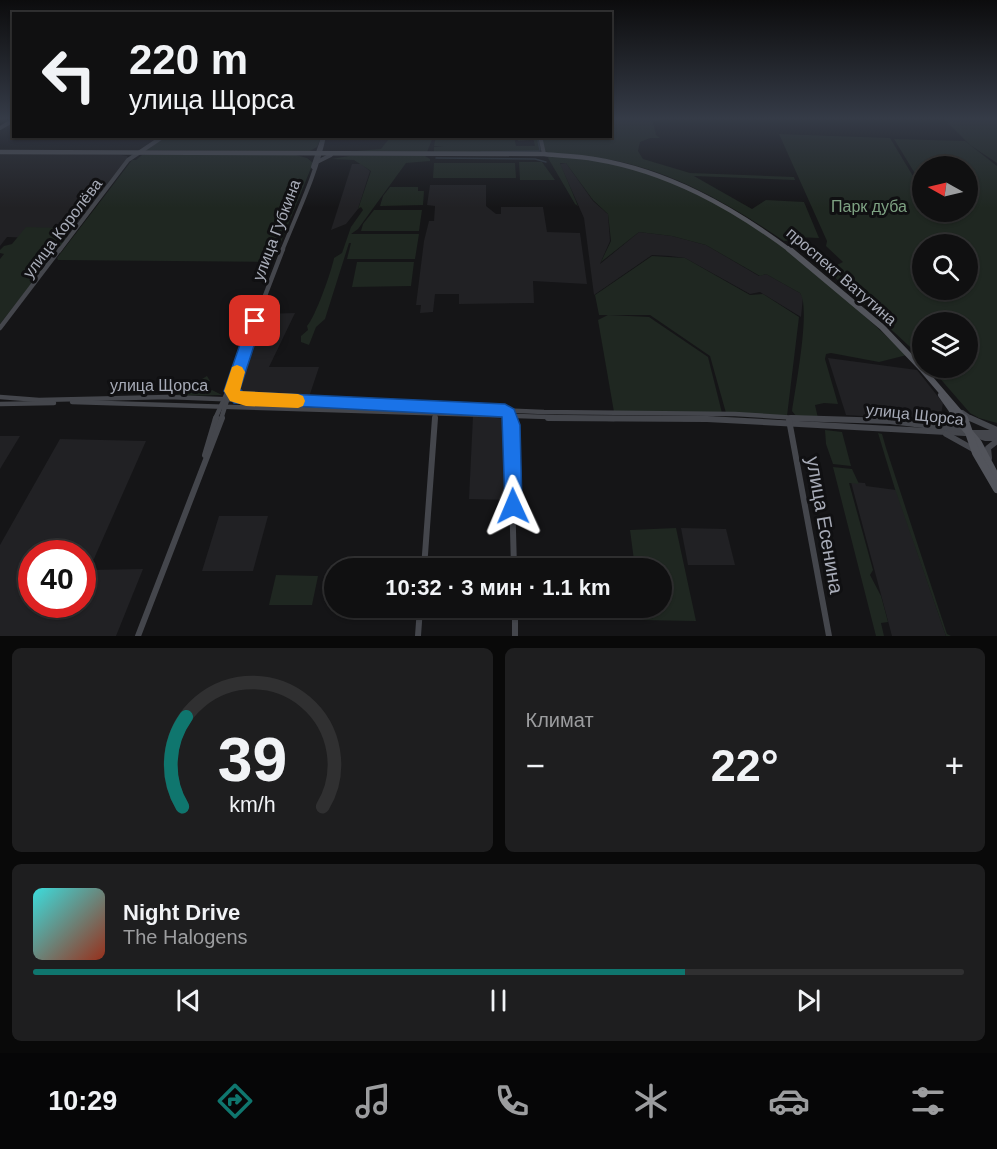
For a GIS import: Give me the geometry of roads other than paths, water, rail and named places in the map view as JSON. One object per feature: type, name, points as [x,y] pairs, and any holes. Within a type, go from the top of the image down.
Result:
[{"type":"main road","points":[[122,154],[141,149]]},
{"type":"main road","name":"улица Королёва","points":[[0,329],[129,160],[141,149]]},
{"type":"main road","name":"улица Губкина","points":[[138,636],[320,149]]},
{"type":"main road","points":[[543,149],[544,154]]},
{"type":"main road","name":"проспект Ватутина","points":[[0,152],[544,154],[593,158],[646,170],[695,189],[773,235],[819,271],[912,357]]},
{"type":"main road","points":[[122,154],[129,157],[129,160]]},
{"type":"main road","name":"улица Губкина","points":[[226,399],[232,391],[240,363]]},
{"type":"main road","name":"проспект Ватутина","points":[[930,378],[990,463],[997,489]]},
{"type":"main road","name":"проспект Ватутина","points":[[930,378],[968,424],[972,442],[994,479]]},
{"type":"main road","points":[[931,378],[963,413],[976,422],[997,431]]},
{"type":"main road","points":[[232,391],[235,396],[246,400]]},
{"type":"main road","name":"улица Щорса","points":[[0,397],[70,402],[208,406],[290,406],[434,411],[441,409],[510,415],[735,414],[837,421],[890,421],[971,434]]},
{"type":"main road","name":"улица Щорса","points":[[70,402],[147,397],[226,399],[510,415],[642,420],[707,419],[938,429]]},
{"type":"main road","points":[[0,404],[70,402]]},
{"type":"main road","points":[[938,429],[949,426],[952,422],[952,413],[946,402]]},
{"type":"main road","points":[[208,406],[220,415],[236,406]]},
{"type":"main road","points":[[425,558],[434,411]]},
{"type":"main road","points":[[510,415],[514,558]]},
{"type":"main road","name":"улица Есенина","points":[[789,422],[829,636]]},
{"type":"main road","points":[[938,429],[972,448],[994,479]]},
{"type":"main road","points":[[971,434],[997,431]]},
{"type":"main road","points":[[971,434],[997,440]]},
{"type":"main road","points":[[990,463],[988,448],[997,440]]},
{"type":"main road","points":[[418,636],[419,618]]},
{"type":"main road","points":[[515,618],[515,636]]},
{"type":"waterway","points":[[481,152],[540,151]]},
{"type":"waterway","points":[[436,158],[535,159],[546,162]]},
{"type":"park label","name":"Парк дуба","points":[[869,206]]}]
